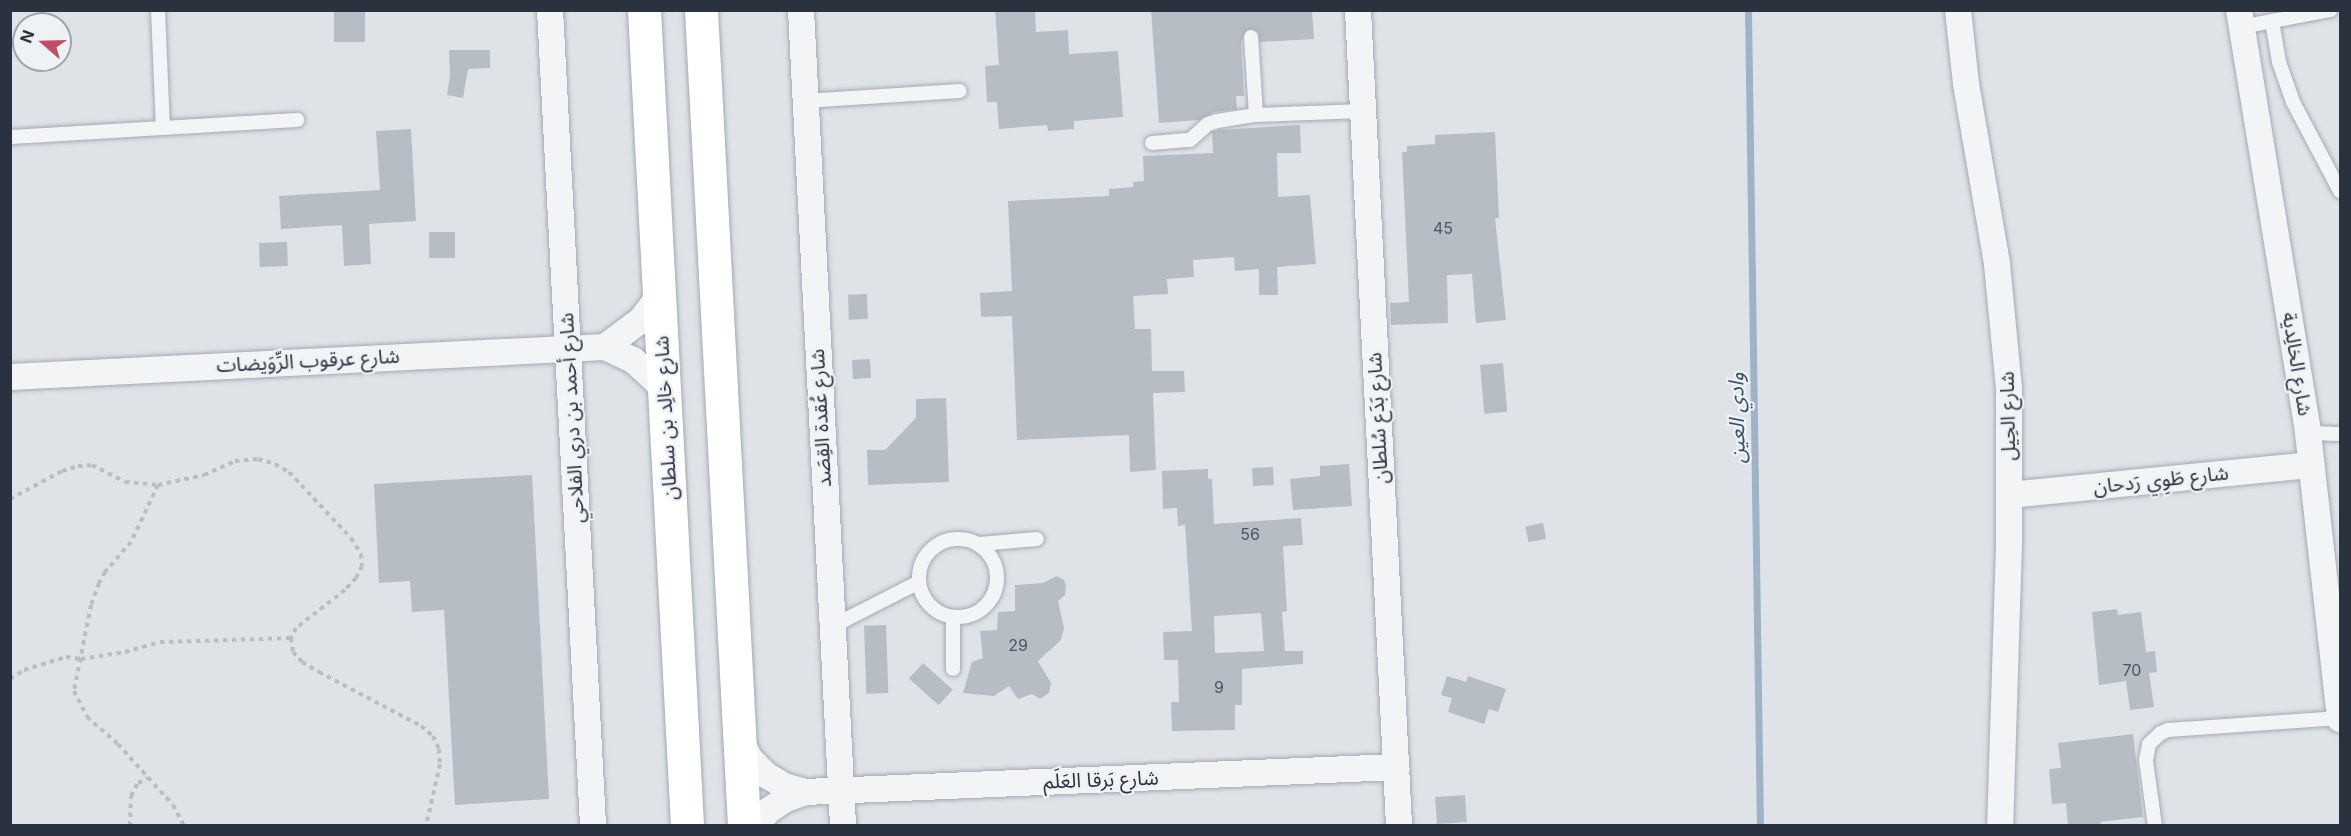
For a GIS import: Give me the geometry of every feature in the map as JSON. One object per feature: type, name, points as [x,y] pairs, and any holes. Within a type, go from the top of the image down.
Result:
[{"type":"main road","name":"شارع خالِد بن سلطان","points":[[644,10],[687,825]]},
{"type":"main road","points":[[678,10],[690,143],[695,167],[712,213]]},
{"type":"main road","points":[[701,10],[744,825]]},
{"type":"street","name":"شارع أحمد بن دري الفلاحي","points":[[550,10],[593,825]]},
{"type":"street","name":"شارع عُقدة القِصَد","points":[[801,10],[843,825]]},
{"type":"street","name":"شارع بَدَع سُلطان","points":[[1358,10],[1399,825]]},
{"type":"street","name":"شارع الحِيل","points":[[1958,10],[1966,84],[2002,305],[2009,388],[2010,495],[2000,825]]},
{"type":"street","name":"شارع الخالِدية","points":[[2240,19],[2308,433],[2340,718]]},
{"type":"street","points":[[605,347],[641,320],[659,296]]},
{"type":"street","name":"شارع عرقوب الرِّوَيضات","points":[[10,376],[568,347],[605,347],[633,360],[656,381],[665,393]]},
{"type":"street","name":"شارع طَوِي رَدحان","points":[[2010,495],[2312,465]]},
{"type":"street","name":"شارع بَرقا العَلَم","points":[[740,740],[750,759],[766,775],[784,786],[805,792]]},
{"type":"street","name":"شارع بَرقا العَلَم","points":[[755,825],[769,810],[786,799],[805,792],[1396,767]]},
{"type":"lane","points":[[158,10],[164,128]]},
{"type":"lane","points":[[2240,19],[2272,21],[2330,10]]},
{"type":"lane","points":[[2272,21],[2279,62],[2293,102],[2340,190]]},
{"type":"lane","points":[[1251,37],[1256,115]]},
{"type":"lane","points":[[804,101],[960,91]]},
{"type":"lane","points":[[1152,143],[1190,141],[1208,124],[1256,115],[1363,111]]},
{"type":"lane","points":[[10,137],[297,120]]},
{"type":"lane","points":[[2308,433],[2340,434]]},
{"type":"lane","points":[[964,538],[980,544],[993,557],[998,574],[996,592],[986,607],[971,616],[953,618],[936,612],[924,599],[919,582],[921,564],[930,549],[946,540],[964,538]]},
{"type":"lane","points":[[980,544],[1037,539]]},
{"type":"lane","points":[[831,627],[919,582]]},
{"type":"lane","points":[[953,618],[953,669]]},
{"type":"lane","points":[[2155,825],[2146,760],[2150,744],[2161,733],[2168,730],[2340,718]]},
{"type":"path","points":[[10,499],[62,471],[78,466],[92,465],[125,482],[158,485],[195,478],[235,461],[258,459],[275,464],[289,472],[338,522],[361,554],[362,566],[356,578],[345,590],[296,628],[291,638],[293,652],[302,662],[421,726],[433,736],[439,749],[440,764],[426,825]]},
{"type":"path","points":[[158,485],[131,542],[105,572],[99,583],[91,604],[74,691],[87,717],[117,744],[173,805],[184,825]]},
{"type":"path","points":[[10,679],[24,670],[66,657],[81,659],[125,652],[160,642],[291,638]]},
{"type":"path","points":[[130,825],[130,796],[138,783],[148,778]]},
{"type":"building","points":[[334,10],[365,10],[365,42],[334,42]]},
{"type":"building","points":[[995,10],[1035,10],[1036,32],[1068,30],[1069,54],[1118,51],[1123,117],[1074,121],[1074,129],[1048,131],[1047,125],[999,129],[997,102],[987,102],[985,66],[999,65]]},
{"type":"building","points":[[1151,10],[1312,10],[1314,39],[1260,42],[1258,32],[1247,29],[1241,43],[1244,96],[1236,96],[1237,109],[1214,112],[1199,120],[1159,123]]},
{"type":"building","points":[[449,50],[490,50],[490,68],[468,69],[463,98],[447,95],[450,75]]},
{"type":"building","points":[[1300,125],[1301,153],[1277,153],[1278,197],[1310,195],[1316,264],[1277,267],[1278,295],[1259,295],[1259,269],[1235,271],[1234,257],[1193,260],[1194,277],[1167,279],[1168,294],[1133,296],[1135,329],[1151,329],[1152,371],[1184,371],[1185,392],[1153,393],[1156,470],[1130,472],[1129,435],[1017,440],[1012,316],[981,317],[980,293],[1012,291],[1008,201],[1109,196],[1109,189],[1133,187],[1133,182],[1144,181],[1143,156],[1213,153],[1212,132],[1219,130]]},
{"type":"building","points":[[411,129],[416,221],[369,224],[371,264],[344,266],[342,225],[281,229],[279,196],[380,190],[376,131]]},
{"type":"building","points":[[1495,132],[1499,218],[1495,218],[1506,320],[1476,323],[1472,274],[1447,275],[1448,323],[1391,325],[1390,303],[1409,302],[1402,152],[1407,152],[1407,146],[1435,144],[1435,135]]},
{"type":"building","points":[[429,232],[455,232],[455,258],[429,258]]},
{"type":"building","points":[[287,242],[288,266],[260,267],[259,243]]},
{"type":"building","points":[[867,294],[868,319],[849,320],[848,295]]},
{"type":"building","points":[[870,359],[871,378],[853,379],[852,360]]},
{"type":"building","points":[[1503,363],[1507,412],[1484,414],[1480,365]]},
{"type":"building","points":[[946,398],[949,482],[868,485],[867,450],[885,450],[916,418],[916,399]]},
{"type":"building","points":[[1349,464],[1352,506],[1293,510],[1290,479],[1320,476],[1320,466]]},
{"type":"building","points":[[1273,467],[1274,485],[1253,486],[1252,468]]},
{"type":"building","points":[[1208,469],[1208,479],[1212,479],[1214,524],[1301,518],[1303,545],[1283,546],[1287,611],[1282,612],[1285,651],[1303,651],[1303,664],[1242,669],[1242,705],[1235,705],[1235,730],[1172,731],[1171,702],[1179,702],[1178,660],[1164,660],[1163,632],[1192,631],[1185,525],[1178,526],[1177,508],[1163,509],[1162,471]],"holes":[[[1261,613],[1264,651],[1215,653],[1214,616]]]},
{"type":"building","points":[[532,475],[549,799],[455,805],[444,610],[412,612],[410,581],[379,583],[374,484]]},
{"type":"building","points":[[1543,523],[1546,539],[1528,542],[1525,526]]},
{"type":"building","points":[[1057,576],[1064,580],[1066,586],[1065,595],[1058,601],[1064,628],[1061,640],[1038,661],[1051,683],[1049,693],[1040,699],[1032,694],[1018,699],[1009,686],[994,696],[963,693],[972,662],[983,658],[980,631],[997,630],[998,612],[1015,611],[1015,585],[1043,583]]},
{"type":"building","points":[[2117,609],[2118,615],[2141,612],[2146,652],[2155,651],[2157,672],[2149,673],[2154,707],[2130,710],[2126,681],[2099,685],[2092,612]]},
{"type":"building","points":[[886,625],[888,693],[866,694],[864,626]]},
{"type":"building","points":[[923,663],[953,690],[939,705],[909,679]]},
{"type":"building","points":[[1447,676],[1466,682],[1468,676],[1506,689],[1498,712],[1489,709],[1484,724],[1448,712],[1452,698],[1441,695]]},
{"type":"building","points":[[2133,734],[2143,817],[2100,822],[2101,825],[2068,825],[2066,803],[2052,804],[2049,769],[2061,768],[2058,743]]},
{"type":"building","points":[[1465,795],[1467,822],[1437,824],[1435,797]]},
{"type":"waterway","name":"وادي العين","points":[[1748,10],[1760,826]]}]
